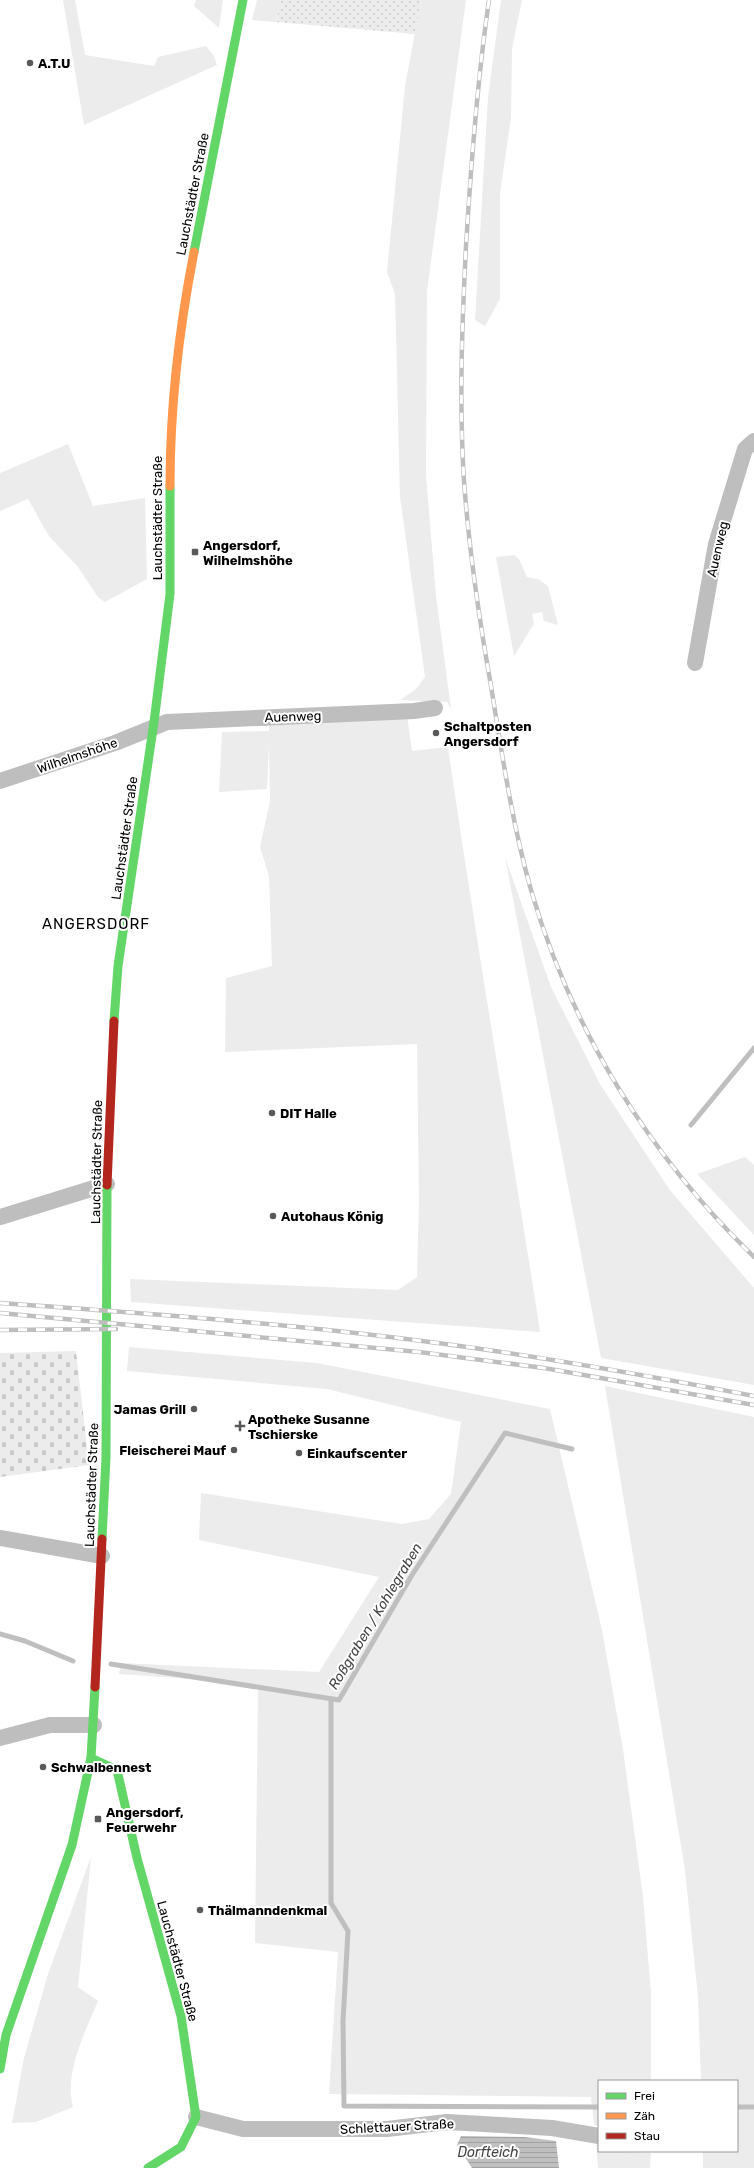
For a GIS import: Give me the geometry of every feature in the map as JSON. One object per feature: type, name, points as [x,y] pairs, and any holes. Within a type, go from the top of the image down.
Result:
[{"type":"main road","name":"Lauchstädter Straße","points":[[0,2069],[6,2036],[72,1845],[91,1758],[94,1725],[102,1556],[107,1378],[108,1184],[113,1023],[118,966],[153,728],[170,594],[170,434],[183,309],[240,28],[243,0]]},
{"type":"main road","name":"Lauchstädter Straße","points":[[91,1758],[117,1770],[136,1853],[181,2016],[196,2117]]},
{"type":"main road","points":[[148,2168],[181,2147],[196,2117]]},
{"type":"street","name":"Auenweg","points":[[695,663],[716,544],[745,449],[754,441]]},
{"type":"street","name":"Auenweg","points":[[153,728],[166,722],[414,711],[435,708]]},
{"type":"street","name":"Wilhelmshöhe","points":[[0,781],[115,743],[153,728]]},
{"type":"street","points":[[0,1217],[108,1184]]},
{"type":"street","points":[[0,1538],[102,1556]]},
{"type":"street","points":[[0,1738],[50,1725],[94,1725]]},
{"type":"street","name":"Schlettauer Straße","points":[[196,2117],[243,2129],[387,2129],[447,2122],[552,2128],[598,2136]]},
{"type":"green space","points":[[63,0],[75,0],[85,55],[154,66],[158,57],[206,46],[214,56],[217,65],[84,125]]},
{"type":"green space","points":[[196,0],[223,0],[219,28],[194,6]]},
{"type":"green space","points":[[257,0],[281,0],[276,22],[252,20]]},
{"type":"green space","points":[[281,0],[421,0],[415,34],[276,22]]},
{"type":"green space","points":[[421,0],[466,0],[427,291],[426,475],[436,596],[451,709],[447,702],[400,700],[416,689],[425,677],[400,497],[395,294],[387,272],[405,86]]},
{"type":"green space","points":[[501,0],[522,0],[512,49],[511,118],[500,193],[500,299],[485,326],[475,320],[488,97]]},
{"type":"green space","points":[[68,444],[93,506],[145,498],[147,579],[105,602],[98,597],[78,567],[49,536],[28,499],[0,511],[0,473]]},
{"type":"green space","points":[[514,555],[519,559],[527,577],[538,579],[548,586],[558,625],[544,621],[542,612],[532,614],[534,624],[514,656],[496,557]]},
{"type":"green space","points":[[407,716],[412,751],[448,747],[540,1332],[131,1302],[130,1279],[398,1290],[417,1277],[419,1202],[417,1044],[225,1052],[226,978],[272,966],[269,876],[260,847],[270,801],[269,744],[267,789],[219,792],[222,732],[269,731],[269,721]]},
{"type":"green space","points":[[505,857],[551,987],[600,1084],[669,1189],[754,1288],[754,1385],[601,1358]]},
{"type":"green space","points":[[745,1157],[754,1165],[754,1235],[697,1174]]},
{"type":"green space","points":[[129,1347],[317,1363],[550,1409],[602,1630],[623,1749],[643,1897],[651,1993],[651,2080],[598,2080],[598,2126],[594,2125],[591,2097],[329,2094],[338,1952],[255,1943],[258,1689],[191,1679],[119,1674],[121,1663],[319,1672],[379,1577],[199,1540],[201,1493],[402,1524],[429,1519],[451,1494],[461,1422],[327,1389],[127,1371]]},
{"type":"green space","points":[[76,1351],[89,1465],[0,1477],[0,1353]]},
{"type":"green space","points":[[605,1386],[754,1417],[754,2168],[703,2168],[703,2152],[738,2152],[738,2080],[701,2080],[698,1997],[685,1870]]},
{"type":"green space","points":[[91,1857],[78,1987],[98,2001],[77,2052],[71,2080],[73,2107],[36,2122],[12,2123],[24,2058],[48,1974]]},
{"type":"green space","points":[[596,2142],[598,2142],[598,2152],[651,2153],[650,2168],[598,2168]]},
{"type":"water","name":"Dorfteich","points":[[461,2136],[525,2137],[556,2141],[559,2168],[472,2168],[457,2145]]},
{"type":"waterway","name":"Roßgraben / Kohlegraben","points":[[691,1125],[754,1048]]},
{"type":"waterway","name":"Roßgraben / Kohlegraben","points":[[111,1664],[339,1700],[412,1575],[505,1433],[572,1449]]},
{"type":"waterway","points":[[0,1634],[25,1641],[73,1661]]},
{"type":"waterway","points":[[331,1699],[331,1903],[348,1931],[343,2021],[344,2106],[598,2107]]},
{"type":"waterway","points":[[738,2107],[754,2107]]},
{"type":"railway","points":[[489,0],[475,123],[466,246],[463,305],[462,451],[466,507],[482,635],[518,839],[531,890],[548,942],[568,992],[592,1041],[618,1088],[648,1133],[681,1176],[716,1218],[754,1257]]},
{"type":"railway","points":[[0,1303],[264,1324],[422,1341],[589,1366],[754,1396]]},
{"type":"railway","points":[[0,1313],[419,1352],[544,1368],[754,1405]]},
{"type":"railway","points":[[0,1330],[116,1329]]},
{"type":"traffic: fast","points":[[194,252],[243,0]]},
{"type":"traffic: fast","points":[[114,1021],[118,966],[154,722],[170,594],[170,486]]},
{"type":"traffic: fast","points":[[102,1539],[106,1457],[107,1185]]},
{"type":"traffic: fast","points":[[0,2069],[6,2035],[72,1845],[91,1758],[95,1687]]},
{"type":"traffic: fast","points":[[91,1758],[117,1770],[137,1858],[181,2016],[196,2117],[181,2147],[148,2168]]},
{"type":"traffic: slow","points":[[170,486],[170,456],[176,368],[194,252]]},
{"type":"traffic: jam","points":[[107,1185],[114,1021]]},
{"type":"traffic: jam","points":[[95,1687],[102,1539]]},
{"type":"place","name":"A.T.U","points":[[30,63]]},
{"type":"place","name":"Angersdorf, Wilhelmshöhe","points":[[195,552]]},
{"type":"place","name":"Schaltposten Angersdorf","points":[[436,733]]},
{"type":"place","name":"DIT Halle","points":[[272,1113]]},
{"type":"place","name":"Autohaus König","points":[[273,1216]]},
{"type":"place","name":"Jamas Grill","points":[[194,1409]]},
{"type":"place","name":"Apotheke Susanne Tschierske","points":[[240,1426]]},
{"type":"place","name":"Fleischerei Mauf","points":[[234,1450]]},
{"type":"place","name":"Einkaufscenter","points":[[299,1453]]},
{"type":"place","name":"Schwalbennest","points":[[43,1767]]},
{"type":"place","name":"Angersdorf, Feuerwehr","points":[[98,1819]]},
{"type":"place","name":"Thälmanndenkmal","points":[[200,1910]]},
{"type":"district","name":"ANGERSDORF","points":[[96,924]]}]
